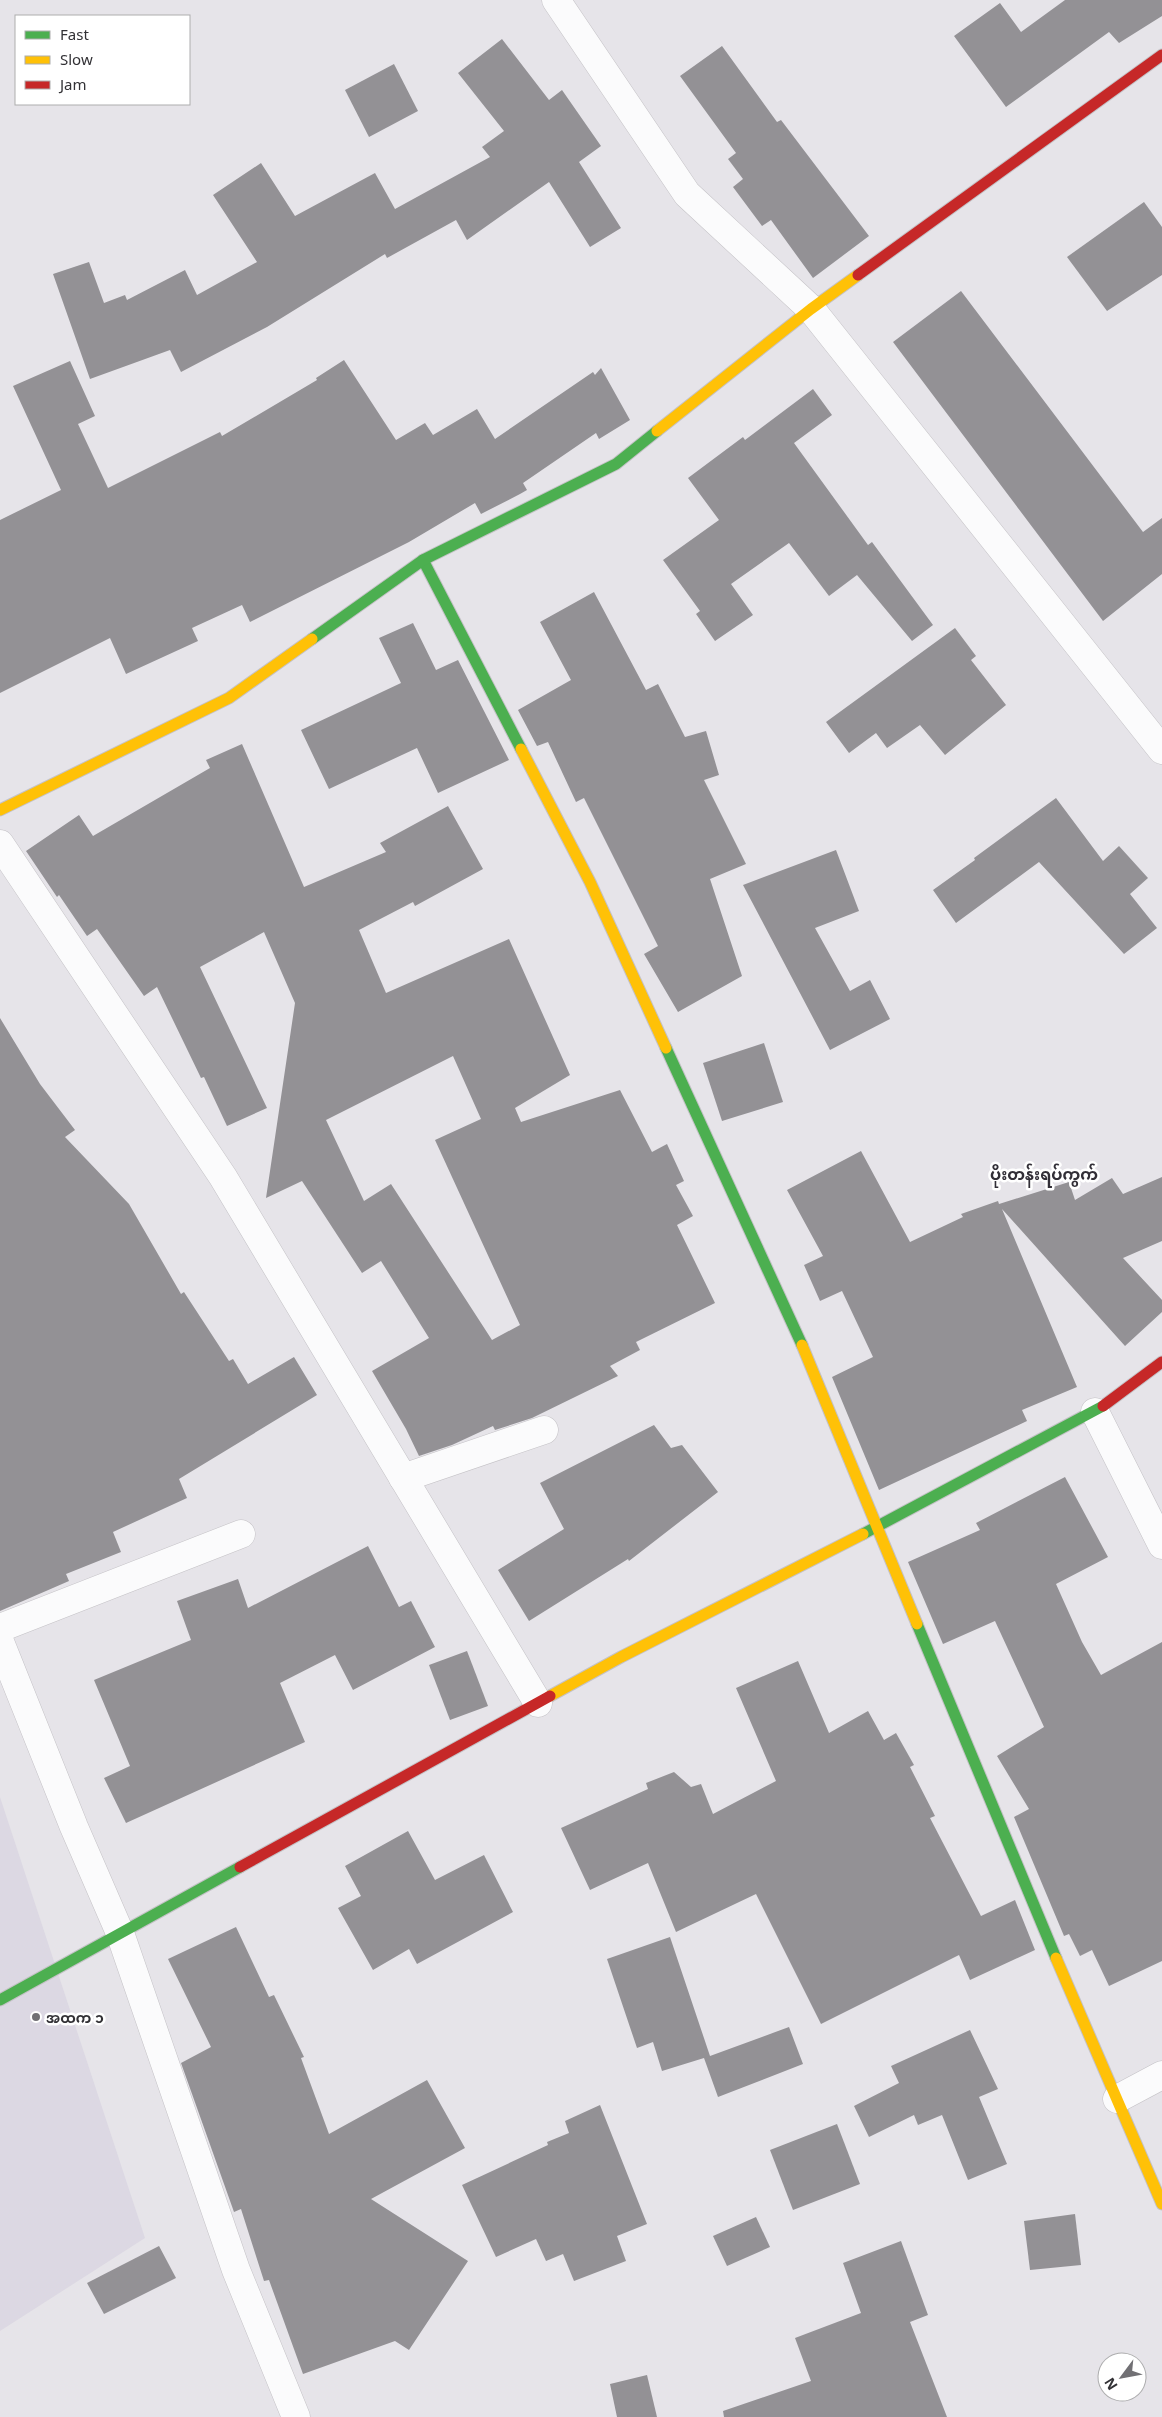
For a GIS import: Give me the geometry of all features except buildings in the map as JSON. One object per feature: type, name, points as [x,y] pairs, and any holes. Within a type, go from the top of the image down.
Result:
[{"type":"street","points":[[556,0],[687,194],[811,309],[1162,750]]},
{"type":"street","points":[[0,810],[229,698],[423,560],[616,464],[811,309],[1162,55]]},
{"type":"street","points":[[423,560],[590,882],[799,1339],[1162,2204]]},
{"type":"street","points":[[0,844],[223,1177],[538,1703]]},
{"type":"street","points":[[0,2000],[622,1657],[877,1527],[1095,1412],[1162,1362]]},
{"type":"street","points":[[1095,1412],[1162,1545]]},
{"type":"street","points":[[403,1478],[544,1430]]},
{"type":"street","points":[[0,1628],[241,1534]]},
{"type":"street","points":[[0,1642],[74,1827],[120,1933],[236,2270],[296,2417]]},
{"type":"street","points":[[1117,2099],[1162,2074]]},
{"type":"shaded area","name":"အထက ၁","points":[[0,1797],[145,2238],[0,2331]]},
{"type":"traffic: fast","points":[[312,639],[423,560],[616,464],[657,431]]},
{"type":"traffic: fast","points":[[423,560],[521,749]]},
{"type":"traffic: fast","points":[[666,1048],[802,1345]]},
{"type":"traffic: fast","points":[[863,1534],[1103,1406]]},
{"type":"traffic: fast","points":[[917,1624],[1056,1958]]},
{"type":"traffic: fast","points":[[0,2000],[240,1867]]},
{"type":"traffic: slow","points":[[657,431],[811,309],[858,275]]},
{"type":"traffic: slow","points":[[0,810],[229,698],[312,639]]},
{"type":"traffic: slow","points":[[521,749],[590,882],[666,1048]]},
{"type":"traffic: slow","points":[[802,1345],[917,1624]]},
{"type":"traffic: slow","points":[[550,1696],[621,1657],[863,1534]]},
{"type":"traffic: slow","points":[[1056,1958],[1162,2204]]},
{"type":"traffic: jam","points":[[858,275],[1162,55]]},
{"type":"traffic: jam","points":[[1103,1406],[1162,1362]]},
{"type":"traffic: jam","points":[[240,1867],[550,1696]]},
{"type":"place","name":"အထက ၁","points":[[36,2017]]},
{"type":"district","name":"ပိုးတန်းရပ်ကွက်","points":[[1044,1174]]}]
